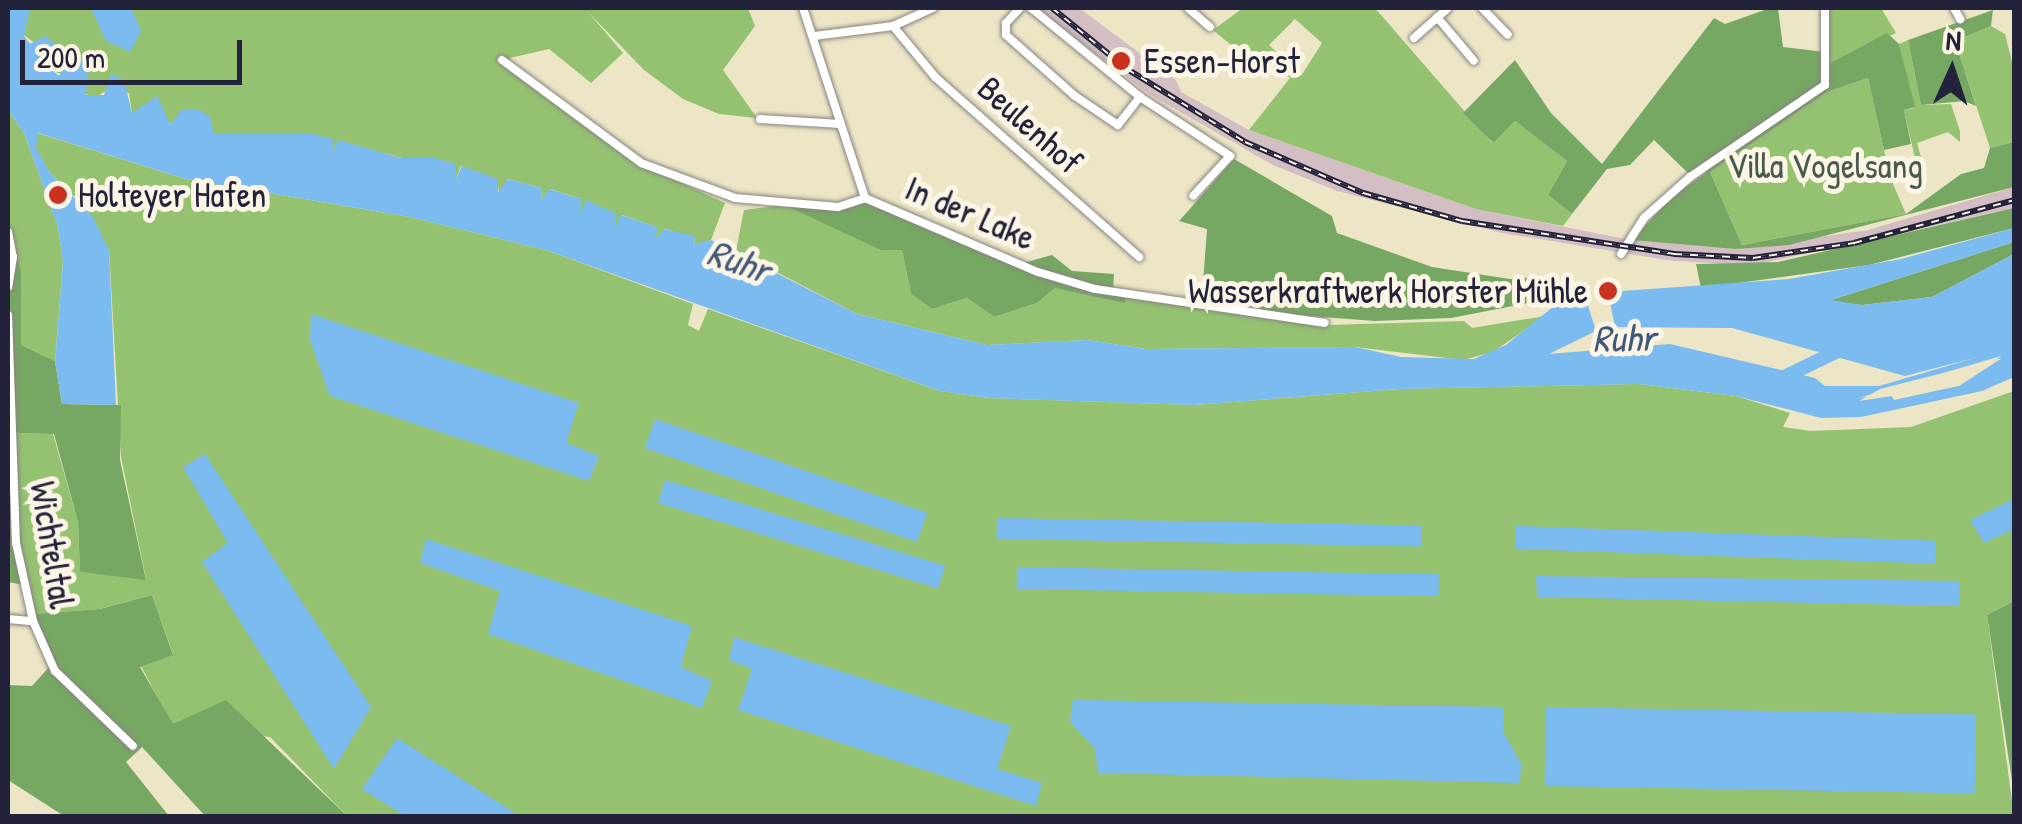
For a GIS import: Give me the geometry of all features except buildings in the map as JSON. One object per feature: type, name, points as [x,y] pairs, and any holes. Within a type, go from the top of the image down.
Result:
[{"type":"street","points":[[803,8],[862,199]]},
{"type":"street","points":[[814,36],[893,26],[933,8]]},
{"type":"street","points":[[1020,8],[1006,23],[1006,35],[1075,96],[1118,125],[1140,98]]},
{"type":"street","points":[[1031,8],[1140,98],[1230,156],[1193,196]]},
{"type":"street","points":[[1188,8],[1210,26]]},
{"type":"street","points":[[1414,38],[1448,8]]},
{"type":"street","points":[[1482,8],[1508,35]]},
{"type":"street","points":[[1621,254],[1644,218],[1686,180],[1826,84],[1826,8]]},
{"type":"street","points":[[1954,8],[1960,19]]},
{"type":"street","points":[[1437,17],[1474,61]]},
{"type":"street","name":"Beulenhof","points":[[893,26],[936,78],[1139,257]]},
{"type":"street","name":"In der Lake","points":[[502,60],[641,162],[735,198],[838,207],[862,199],[1038,272],[1094,288],[1324,323]]},
{"type":"street","points":[[497,72],[510,66]]},
{"type":"street","points":[[760,119],[840,124]]},
{"type":"street","points":[[8,232],[8,287]]},
{"type":"street","name":"Wichteltal","points":[[8,315],[16,543],[33,621],[55,672],[133,746]]},
{"type":"street","points":[[8,619],[33,621]]},
{"type":"shaded area","points":[[1036,8],[1079,8],[1176,80],[1181,92],[1249,130],[1476,209],[1625,239],[1735,249],[1868,230],[2014,187],[2014,208],[1754,265],[1673,261],[1502,233],[1337,191],[1273,165],[1149,94]]},
{"type":"green space","points":[[26,8],[748,8],[755,26],[723,70],[757,118],[719,114],[683,99],[644,70],[588,12],[623,53],[591,83],[549,49],[510,58],[509,64],[640,164],[725,203],[711,240],[694,245],[695,237],[665,229],[656,238],[656,227],[622,215],[615,229],[579,213],[581,199],[550,189],[542,200],[541,188],[508,179],[499,192],[497,179],[461,166],[456,179],[435,158],[402,158],[338,141],[334,151],[314,134],[214,135],[132,113],[129,93],[109,89],[94,98],[86,94],[86,83],[53,71],[56,59],[24,35]]},
{"type":"green space","points":[[1243,8],[1375,8],[1492,143],[1515,121],[1567,161],[1548,195],[1572,214],[1563,226],[1476,209],[1249,130],[1290,78],[1255,53],[1242,54],[1213,30]],"holes":[[[1295,19],[1322,43],[1301,76],[1269,45]]]},
{"type":"green space","points":[[1778,8],[1783,47],[1825,52],[1827,65],[1887,33],[1899,44],[1915,107],[1904,110],[1911,144],[1884,150],[1868,78],[1827,92],[1710,172],[1742,245],[1906,214],[1961,174],[1984,168],[1990,148],[2014,142],[2014,187],[1789,245],[1735,249],[1632,240],[1672,197],[1707,172],[1689,174],[1654,140],[1630,165],[1607,169],[1572,214],[1548,195],[1567,161],[1515,121],[1493,143],[1463,113],[1515,60],[1551,113],[1602,164],[1714,18],[1725,24]]},
{"type":"green space","points":[[1828,8],[1881,8],[1896,33],[1827,66]]},
{"type":"green space","points":[[1993,10],[1991,26],[1955,41],[1976,106],[1964,101],[1921,105],[1908,40]]},
{"type":"green space","points":[[1991,26],[2005,34],[2014,70],[2014,142],[1990,148],[1955,41]]},
{"type":"green space","points":[[1908,40],[1921,105],[1951,104],[1960,131],[1960,142],[1948,132],[1917,143],[1921,157],[1915,158],[1904,110],[1914,108],[1899,44]]},
{"type":"green space","name":"Villa Vogelsang","points":[[1868,78],[1890,177],[1906,214],[1742,245],[1710,172],[1827,92]]},
{"type":"green space","points":[[8,110],[24,133],[58,227],[63,262],[55,361],[21,345],[20,270],[8,236]]},
{"type":"green space","points":[[37,133],[186,179],[410,217],[546,250],[693,304],[688,325],[699,331],[708,309],[940,391],[989,398],[1194,405],[1399,389],[1639,384],[1736,396],[1790,413],[1783,427],[1811,431],[1911,427],[2014,391],[2014,601],[1987,615],[2014,816],[347,816],[270,737],[173,727],[141,666],[173,654],[152,595],[99,609],[33,614],[19,553],[13,433],[53,434],[78,522],[80,572],[146,579],[121,457],[109,250],[86,208],[50,173],[35,148]]},
{"type":"green space","points":[[1234,159],[1332,216],[1337,233],[1432,267],[1510,279],[1554,276],[1553,285],[1528,303],[1451,318],[1375,321],[1216,309],[1212,285],[1203,283],[1207,229],[1179,221]]},
{"type":"green space","points":[[865,199],[1020,264],[1052,255],[1072,271],[1114,274],[1113,292],[1125,295],[1125,303],[1055,288],[1037,303],[994,317],[967,298],[932,309],[911,294],[902,250],[881,250],[784,205],[838,208]]},
{"type":"green space","points":[[784,205],[881,249],[902,250],[911,294],[932,309],[967,298],[994,317],[1037,303],[1055,288],[1327,325],[1464,321],[1472,328],[1545,316],[1493,352],[1463,360],[1355,347],[1146,349],[1087,340],[987,345],[857,314],[736,251],[744,210]]},
{"type":"green space","points":[[2014,208],[2014,228],[1869,265],[1701,288],[1696,264],[1778,262]]},
{"type":"green space","points":[[8,236],[21,270],[21,345],[55,361],[62,404],[121,405],[120,460],[146,580],[80,572],[78,522],[54,434],[13,433],[24,585],[8,582]]},
{"type":"green space","points":[[2014,242],[2014,254],[1932,297],[1862,305],[1828,301]]},
{"type":"green space","points":[[152,595],[173,655],[140,667],[173,724],[226,700],[347,816],[205,816],[142,747],[126,762],[169,816],[64,816],[8,780],[8,685],[32,686],[51,665],[33,614],[100,609]]},
{"type":"green space","points":[[2014,601],[2014,794],[1987,615]]},
{"type":"water","points":[[8,8],[30,9],[24,36],[30,44],[45,36],[56,45],[53,71],[59,76],[73,56],[89,65],[86,95],[104,95],[111,74],[124,80],[132,113],[157,96],[170,124],[183,109],[198,109],[210,117],[214,134],[314,134],[333,139],[334,151],[338,140],[401,158],[435,158],[455,164],[456,179],[462,166],[498,179],[498,192],[508,179],[541,188],[542,200],[549,189],[581,199],[580,214],[586,200],[617,214],[614,229],[621,215],[657,227],[656,238],[664,229],[695,236],[694,244],[711,240],[857,314],[987,345],[1087,340],[1146,349],[1355,347],[1401,357],[1474,359],[1506,345],[1559,302],[1585,296],[1596,331],[1549,354],[1670,344],[1815,378],[1825,386],[1879,386],[1978,357],[1905,376],[1732,328],[1615,327],[1608,292],[1789,279],[1901,259],[2014,228],[2014,242],[1831,300],[1862,305],[1932,297],[2014,254],[2014,377],[1982,391],[1861,417],[1821,418],[1736,396],[1639,384],[1399,389],[1194,405],[989,398],[940,391],[546,250],[410,217],[186,179],[38,133],[36,148],[50,173],[93,217],[109,250],[116,405],[62,404],[55,361],[63,262],[58,227],[24,133],[8,110]],"holes":[[[2001,356],[1958,386],[1894,400],[1890,393],[1859,398]]]},
{"type":"water","points":[[91,8],[131,8],[141,31],[130,52],[106,41]]},
{"type":"water","points":[[311,314],[579,403],[566,443],[599,456],[589,481],[330,396],[310,340]]},
{"type":"water","points":[[655,419],[927,513],[917,542],[645,448]]},
{"type":"water","points":[[205,454],[371,707],[334,769],[202,562],[228,543],[183,467]]},
{"type":"water","points":[[665,480],[945,566],[938,589],[658,503]]},
{"type":"water","points":[[2014,499],[2014,529],[1984,543],[1970,520]]},
{"type":"water","points":[[997,518],[1422,525],[1422,546],[997,539]]},
{"type":"water","points":[[1516,526],[1936,541],[1935,564],[1515,549]]},
{"type":"water","points":[[426,539],[692,626],[681,667],[712,681],[702,708],[488,634],[500,591],[420,563]]},
{"type":"water","points":[[1017,567],[1439,574],[1439,596],[1017,589]]},
{"type":"water","points":[[1536,576],[1959,581],[1959,606],[1537,597]]},
{"type":"water","points":[[734,637],[1011,726],[997,769],[1042,783],[1036,806],[738,710],[752,669],[729,660]]},
{"type":"water","points":[[1073,700],[1504,707],[1503,732],[1521,763],[1520,783],[1098,773],[1095,749],[1070,722]]},
{"type":"water","points":[[1546,707],[1976,715],[1975,793],[1545,786]]},
{"type":"water","points":[[397,738],[520,816],[405,816],[362,789]]},
{"type":"pier","points":[[2002,358],[1959,386],[1859,401],[1880,389]]},
{"type":"waterway","name":"Ruhr","points":[[1780,379],[1846,347]]},
{"type":"railway","points":[[1052,8],[1127,69],[1245,142],[1363,193],[1462,221],[1674,254],[1753,258],[1854,243],[2014,200]]},
{"type":"place","name":"Essen-Horst","points":[[1121,61]]},
{"type":"place","name":"Holteyer Hafen","points":[[58,195]]},
{"type":"place","name":"Wasserkraftwerk Horster Mühle","points":[[1608,291]]}]
